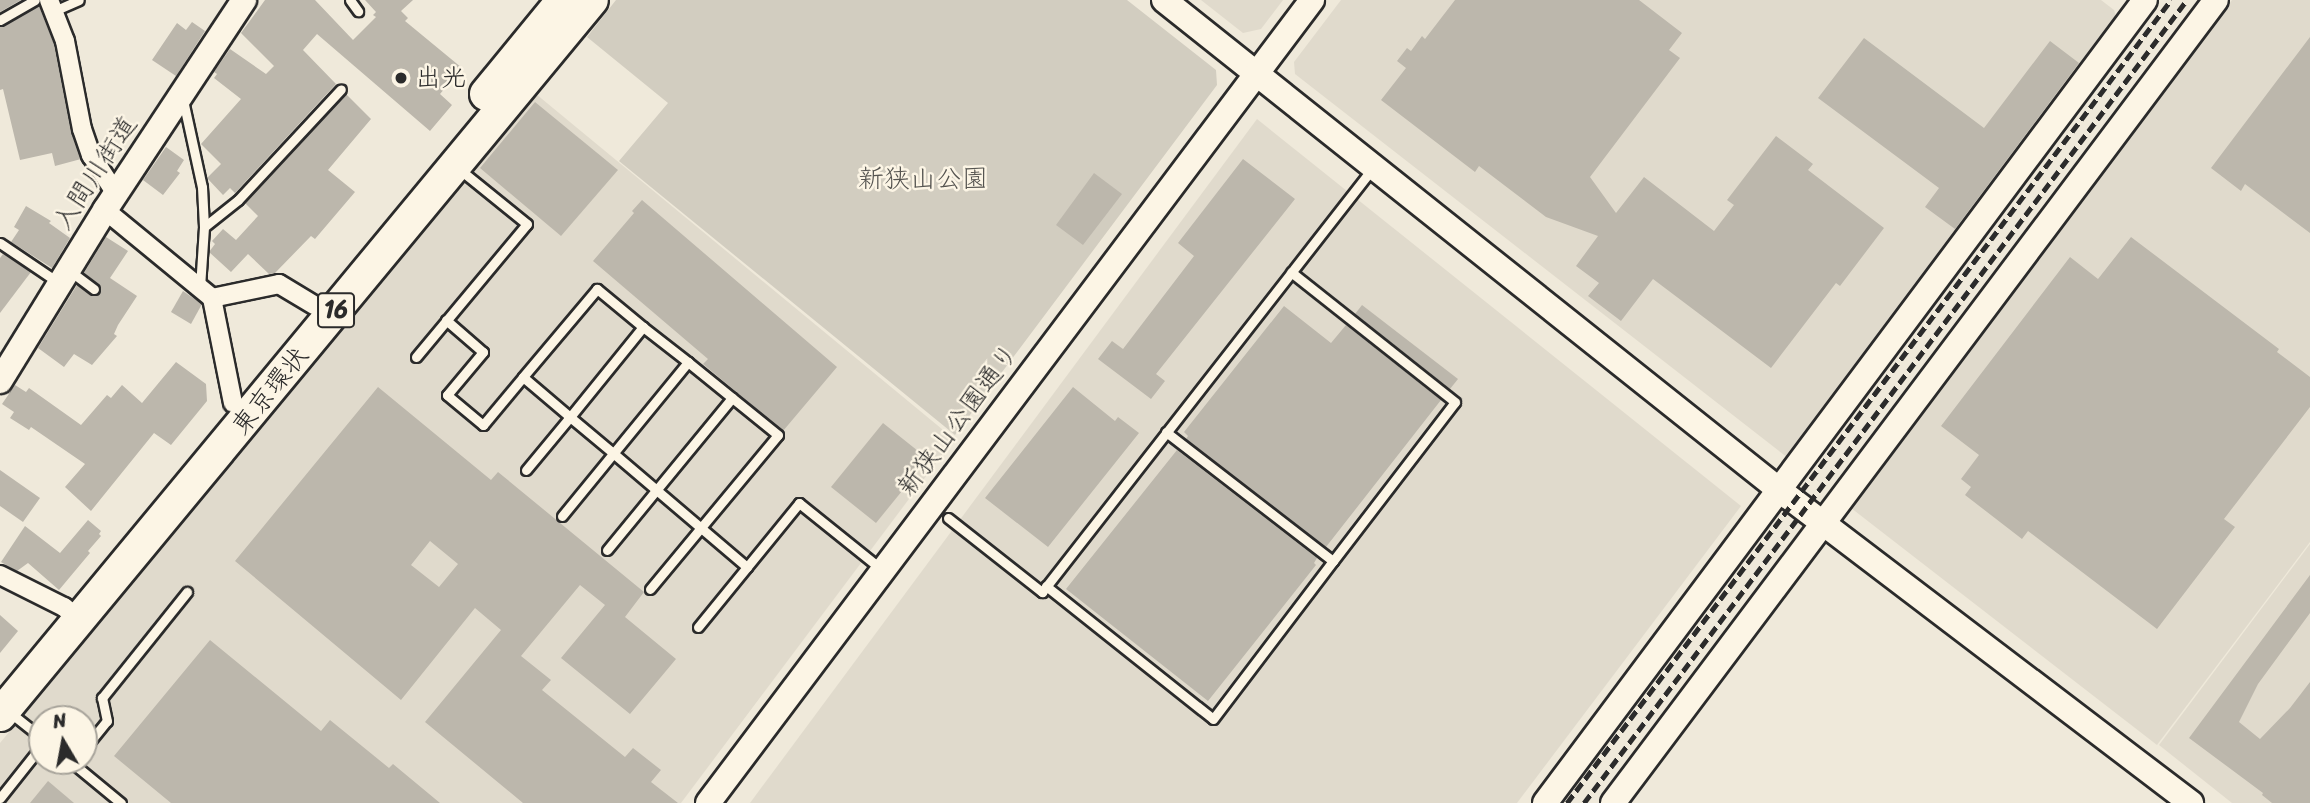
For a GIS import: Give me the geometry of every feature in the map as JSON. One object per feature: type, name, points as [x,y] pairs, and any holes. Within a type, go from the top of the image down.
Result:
[{"type":"highway","name":"東京環状","points":[[2,702],[233,403],[563,0]]},
{"type":"highway","name":"東京環状","points":[[72,613],[455,166],[592,0]]},
{"type":"street","name":"入間川街道","points":[[0,381],[110,202],[244,0]]},
{"type":"street","points":[[1164,0],[1778,489],[2191,803]]},
{"type":"street","name":"新狭山公園通り","points":[[708,803],[1312,0]]},
{"type":"street","points":[[1613,803],[2216,0]]},
{"type":"street","points":[[1545,803],[2133,4]]},
{"type":"street","points":[[52,5],[68,50],[82,129],[110,202],[206,293],[233,403]]},
{"type":"street","points":[[206,293],[279,284],[314,304]]},
{"type":"street","points":[[0,575],[72,613]]},
{"type":"lane","points":[[0,20],[35,0]]},
{"type":"lane","points":[[52,5],[79,0]]},
{"type":"lane","points":[[350,0],[358,10]]},
{"type":"lane","points":[[205,228],[238,200],[341,89]]},
{"type":"lane","points":[[181,95],[202,187],[206,293]]},
{"type":"lane","points":[[416,357],[527,224],[455,166]]},
{"type":"lane","points":[[948,518],[1042,592],[1374,166]]},
{"type":"lane","points":[[0,243],[94,289]]},
{"type":"lane","points":[[1046,586],[1213,719],[1455,402],[1291,272]]},
{"type":"lane","points":[[446,320],[483,352],[447,395],[483,425],[597,289],[778,435],[650,589]]},
{"type":"lane","points":[[526,470],[643,327]]},
{"type":"lane","points":[[562,516],[688,362]]},
{"type":"lane","points":[[523,377],[747,567]]},
{"type":"lane","points":[[607,550],[732,398]]},
{"type":"lane","points":[[1166,432],[1333,561]]},
{"type":"lane","points":[[698,627],[799,503],[882,570]]},
{"type":"lane","points":[[98,732],[107,721],[102,698],[187,592]]},
{"type":"lane","points":[[2,702],[28,725]]},
{"type":"lane","points":[[0,798],[28,763]]},
{"type":"lane","points":[[88,775],[121,803]]},
{"type":"shaded area","points":[[1201,0],[1283,0],[1261,29],[1243,33]]},
{"type":"shaded area","points":[[1341,0],[2101,0],[2114,10],[2117,20],[1788,458],[1295,74],[1294,62]]},
{"type":"shaded area","points":[[2232,0],[2310,0],[2310,542],[2157,745],[1851,508]]},
{"type":"shaded area","points":[[536,94],[954,439],[681,803],[0,803],[0,743],[28,709],[28,775],[98,775],[98,705],[31,705]]},
{"type":"shaded area","points":[[1257,119],[1741,506],[1517,803],[750,803]]},
{"type":"shaded area","points":[[2310,544],[2310,803],[2232,803],[2159,745]]},
{"type":"green space","name":"新狭山公園","points":[[616,0],[1127,0],[1216,70],[1217,85],[955,435],[619,161],[668,103],[587,37]]},
{"type":"building","points":[[0,0],[21,0],[0,12]]},
{"type":"building","points":[[265,0],[315,0],[353,40],[376,17],[373,15],[376,12],[365,0],[413,0],[401,11],[408,18],[405,21],[462,68],[440,94],[452,105],[430,131],[317,34],[303,50],[336,84],[235,193],[230,188],[223,195],[207,178],[221,164],[201,144],[241,99],[214,78],[217,74],[214,72],[230,49],[266,74],[274,66],[241,33]]},
{"type":"building","points":[[1455,0],[1639,0],[1682,33],[1669,50],[1680,58],[1590,177],[1616,213],[1644,177],[1714,231],[1734,205],[1727,200],[1776,136],[1813,164],[1808,170],[1884,228],[1840,286],[1836,283],[1771,368],[1653,279],[1621,321],[1588,296],[1599,283],[1576,266],[1598,236],[1546,217],[1479,166],[1475,172],[1381,100],[1406,68],[1397,61],[1407,48],[1411,51],[1422,36],[1425,39]]},
{"type":"building","points":[[39,6],[54,44],[71,131],[81,159],[55,166],[52,153],[20,160],[3,89],[0,90],[0,27]]},
{"type":"building","points":[[192,22],[205,31],[176,76],[152,60],[177,23],[186,30]]},
{"type":"building","points":[[2310,37],[2310,233],[2245,184],[2241,191],[2211,168]]},
{"type":"building","points":[[1864,38],[1984,128],[2050,41],[2079,63],[1955,229],[1925,207],[1939,188],[1818,98]]},
{"type":"building","points":[[346,94],[371,119],[328,170],[355,192],[315,239],[311,236],[275,273],[269,274],[248,254],[231,272],[209,252],[215,244],[212,241],[223,229],[236,240],[258,216],[245,203]]},
{"type":"building","points":[[535,102],[618,170],[561,236],[480,168]]},
{"type":"building","points":[[166,147],[184,160],[177,171],[180,173],[163,195],[143,180]]},
{"type":"building","points":[[1243,159],[1295,199],[1156,374],[1165,381],[1151,399],[1098,359],[1112,341],[1123,349],[1194,256],[1178,243]]},
{"type":"building","points":[[1094,173],[1122,194],[1083,245],[1056,225]]},
{"type":"building","points":[[642,200],[837,367],[783,431],[703,364],[708,359],[593,261]]},
{"type":"building","points":[[26,206],[51,221],[49,223],[70,238],[52,268],[11,242],[19,230],[14,227]]},
{"type":"building","points":[[106,237],[128,251],[110,278],[137,296],[118,325],[114,334],[117,336],[92,365],[74,354],[64,367],[38,348],[77,285],[93,296],[100,293],[99,284],[84,273]]},
{"type":"building","points":[[2131,237],[2279,349],[2277,352],[2310,377],[2310,407],[2224,519],[2235,527],[2157,629],[2028,531],[2022,539],[1965,495],[1971,487],[1961,479],[1979,455],[1941,426],[2070,257],[2098,279]]},
{"type":"building","points":[[3,254],[31,272],[0,313],[0,258]]},
{"type":"building","points":[[183,291],[202,304],[191,324],[171,312]]},
{"type":"building","points":[[1362,305],[1458,379],[1450,389],[1355,314]]},
{"type":"building","points":[[1284,306],[1331,343],[1346,325],[1441,400],[1326,547],[1186,439],[1188,436],[1184,432]]},
{"type":"building","points":[[176,362],[206,384],[207,401],[171,445],[154,433],[91,511],[65,487],[85,464],[31,427],[29,430],[10,418],[14,412],[2,404],[15,385],[26,392],[29,388],[81,425],[107,395],[111,398],[122,385],[142,403]]},
{"type":"building","points":[[378,387],[491,480],[498,472],[644,592],[625,617],[676,659],[630,714],[561,658],[605,605],[580,585],[521,656],[551,680],[542,690],[625,757],[633,748],[661,770],[651,782],[678,803],[523,803],[425,722],[501,630],[475,608],[401,700],[235,561]],"holes":[[[430,541],[458,564],[439,587],[411,565]]]},
{"type":"building","points":[[1073,387],[1115,421],[1118,417],[1139,433],[1048,547],[985,498]]},
{"type":"building","points":[[883,423],[928,459],[876,523],[831,487]]},
{"type":"building","points":[[1177,450],[1317,558],[1314,563],[1316,565],[1208,701],[1066,589]]},
{"type":"building","points":[[0,470],[40,498],[23,522],[0,506]]},
{"type":"building","points":[[88,520],[101,531],[101,536],[59,590],[28,563],[17,571],[1,562],[25,526],[60,553]]},
{"type":"building","points":[[2310,575],[2310,613],[2258,684],[2239,722],[2260,739],[2290,708],[2310,682],[2310,803],[2272,803],[2263,793],[2189,738]]},
{"type":"building","points":[[0,615],[18,631],[0,653]]},
{"type":"building","points":[[210,640],[321,731],[330,720],[389,768],[393,764],[440,803],[171,803],[114,756]]},
{"type":"building","points":[[48,781],[74,803],[30,803]]},
{"type":"railway","points":[[1567,803],[2171,0]]},
{"type":"railway","points":[[1584,803],[2187,0]]},
{"type":"place","name":"出光","points":[[401,78]]}]
